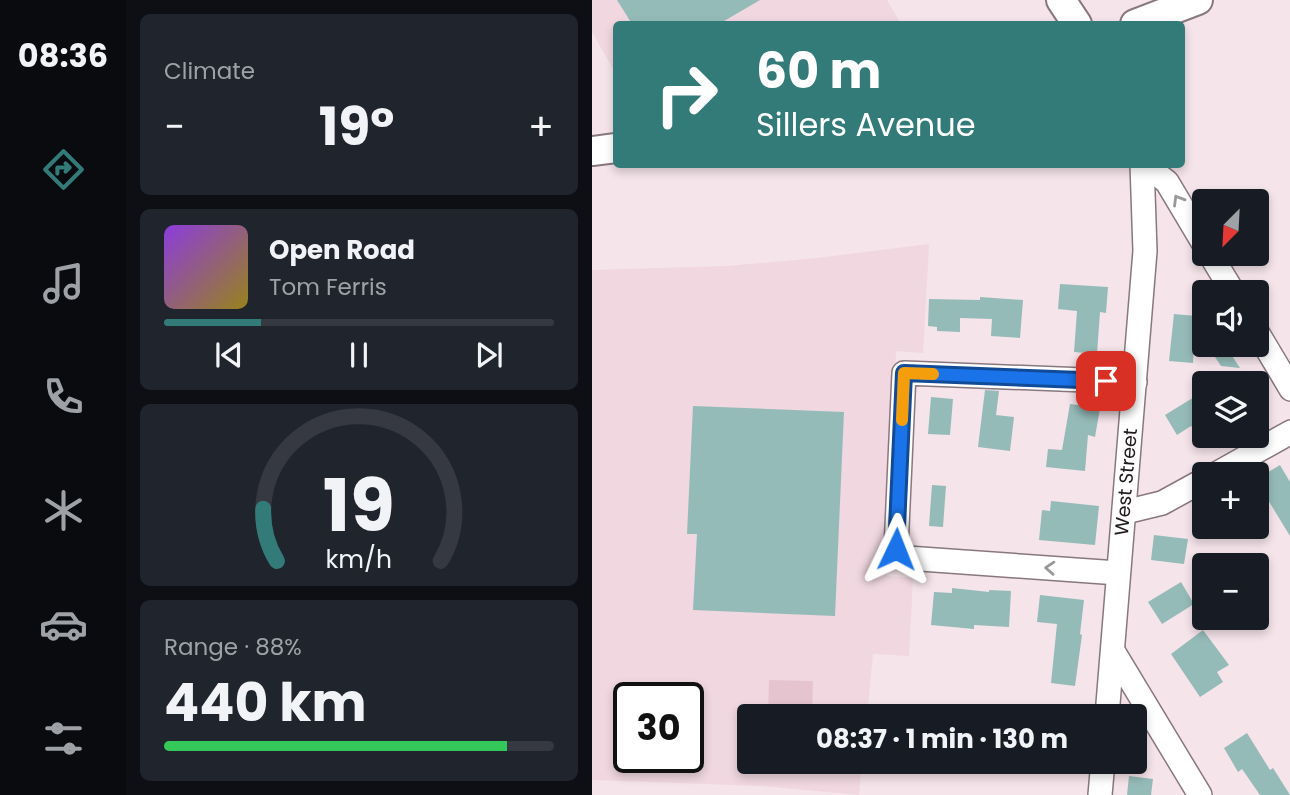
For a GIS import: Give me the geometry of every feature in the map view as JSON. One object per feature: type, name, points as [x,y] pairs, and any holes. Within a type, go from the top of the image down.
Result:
[{"type":"main road","points":[[1061,0],[1075,21]]},
{"type":"main road","points":[[1143,21],[1198,0]]},
{"type":"main road","points":[[592,151],[613,148]]},
{"type":"street","name":"West Street","points":[[1108,704],[1145,251],[1143,168]]},
{"type":"street","points":[[1149,168],[1167,181],[1192,224]]},
{"type":"street","points":[[1269,353],[1290,389]]},
{"type":"street","points":[[1118,573],[907,558],[899,555],[896,549],[904,373],[1135,382]]},
{"type":"street","points":[[1237,462],[1290,432]]},
{"type":"street","points":[[1125,512],[1162,503],[1192,487]]},
{"type":"street","points":[[1114,651],[1200,795]]},
{"type":"street","points":[[1100,795],[1102,774]]},
{"type":"shaded area","points":[[592,0],[887,0],[899,21],[613,21],[613,69],[592,32]]},
{"type":"shaded area","points":[[929,244],[923,353],[896,351],[887,576],[913,578],[909,656],[873,654],[868,704],[737,704],[737,774],[861,774],[859,795],[762,786],[592,780],[592,270],[727,266]]},
{"type":"shaded area","points":[[769,680],[813,681],[812,704],[768,704]]},
{"type":"building","points":[[617,0],[760,0],[724,21],[630,21]]},
{"type":"building","points":[[1060,284],[1108,287],[1106,313],[1100,312],[1097,354],[1074,352],[1077,311],[1058,309]]},
{"type":"building","points":[[980,297],[1023,300],[1020,338],[991,336],[992,319],[960,318],[960,332],[937,331],[937,327],[928,326],[929,299],[980,300]]},
{"type":"building","points":[[1174,314],[1192,316],[1193,363],[1169,361]]},
{"type":"building","points":[[1215,357],[1233,357],[1240,368],[1221,366]]},
{"type":"building","points":[[985,390],[999,391],[996,415],[1014,417],[1010,451],[978,447]]},
{"type":"building","points":[[931,397],[953,399],[950,435],[928,434]]},
{"type":"building","points":[[1192,398],[1192,427],[1177,435],[1165,415]]},
{"type":"building","points":[[1070,404],[1100,408],[1095,437],[1088,435],[1085,471],[1046,467],[1048,449],[1062,450]]},
{"type":"building","points":[[693,406],[844,412],[835,616],[693,610],[697,534],[687,534]]},
{"type":"building","points":[[1280,465],[1290,482],[1290,536],[1269,502],[1269,472]]},
{"type":"building","points":[[932,485],[946,486],[943,527],[929,526]]},
{"type":"building","points":[[1051,501],[1099,506],[1095,545],[1039,540],[1042,510],[1050,511]]},
{"type":"building","points":[[1154,535],[1188,539],[1184,564],[1151,560]]},
{"type":"building","points":[[1181,582],[1192,605],[1162,624],[1148,602]]},
{"type":"building","points":[[952,588],[989,592],[1011,591],[1009,627],[974,625],[974,629],[931,625],[934,592],[952,593]]},
{"type":"building","points":[[1040,595],[1084,600],[1075,686],[1051,683],[1057,624],[1037,622]]},
{"type":"building","points":[[1203,630],[1229,665],[1217,672],[1223,682],[1200,697],[1171,654]]},
{"type":"building","points":[[1247,733],[1270,770],[1273,768],[1290,795],[1260,795],[1242,769],[1238,772],[1224,748]]},
{"type":"building","points":[[1129,776],[1153,779],[1151,795],[1127,795]]},
{"type":"slow traffic","points":[[902,420],[904,373],[933,374]]},
{"type":"route","points":[[896,549],[904,373],[1106,381]]}]
